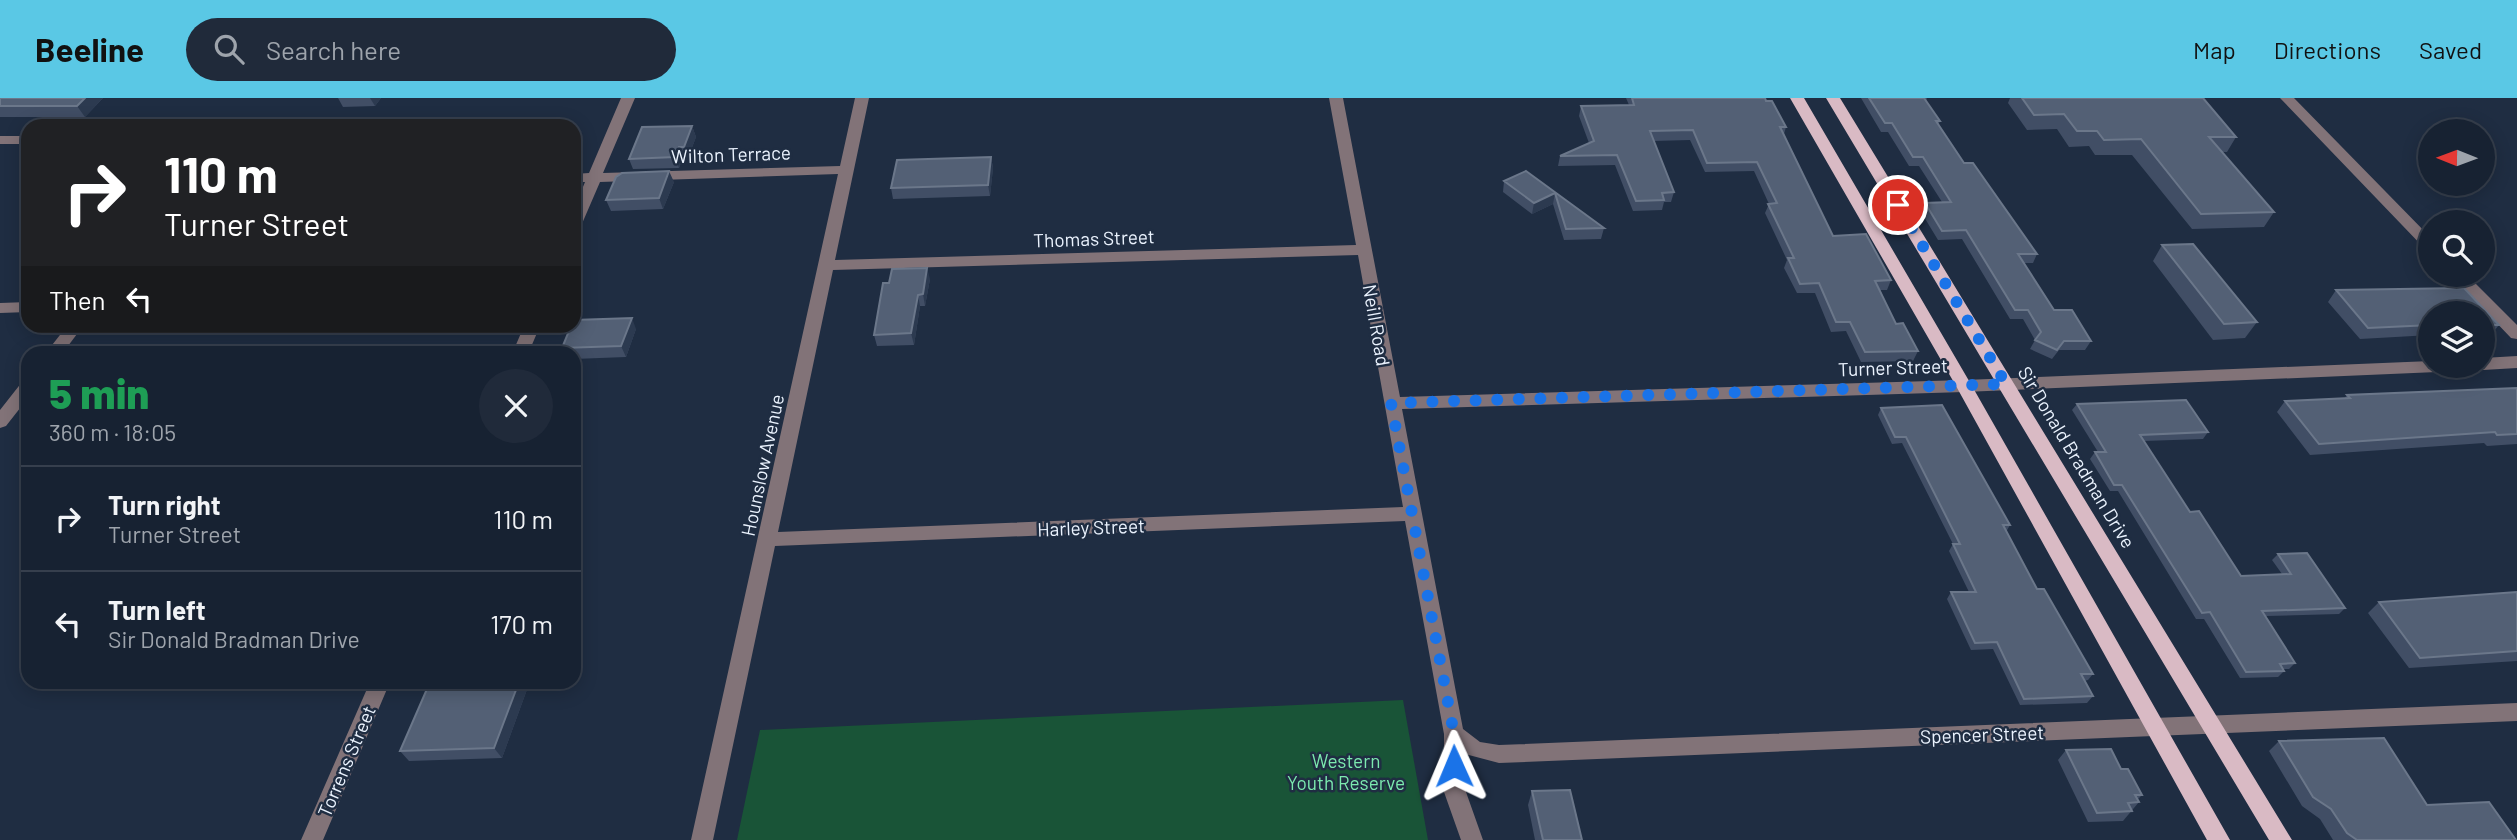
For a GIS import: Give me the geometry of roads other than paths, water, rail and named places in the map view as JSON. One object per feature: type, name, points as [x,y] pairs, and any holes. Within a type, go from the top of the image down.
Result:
[{"type":"main road","points":[[1797,98],[1964,386],[2220,840]]},
{"type":"main road","name":"Sir Donald Bradman Drive","points":[[1833,98],[2281,840]]},
{"type":"street","points":[[581,210],[628,98]]},
{"type":"street","name":"Hounslow Avenue","points":[[702,840],[862,98]]},
{"type":"street","name":"Neill Road","points":[[1336,98],[1454,734],[1455,792],[1472,840]]},
{"type":"street","points":[[2287,98],[2418,234]]},
{"type":"street","points":[[0,140],[21,140]]},
{"type":"street","name":"Wilton Terrace","points":[[581,178],[846,170]]},
{"type":"street","name":"Thomas Street","points":[[826,265],[1363,250]]},
{"type":"street","points":[[2470,287],[2517,334]]},
{"type":"street","points":[[0,307],[21,307]]},
{"type":"street","points":[[2495,363],[2517,362]]},
{"type":"street","name":"Turner Street","points":[[1391,403],[1964,386],[2418,367]]},
{"type":"street","points":[[0,422],[21,395]]},
{"type":"street","name":"Harley Street","points":[[768,539],[1413,514]]},
{"type":"street","name":"Torrens Street","points":[[312,840],[377,689]]},
{"type":"street","name":"Spencer Street","points":[[1454,734],[1475,750],[1499,754],[2517,712]]},
{"type":"park label","name":"Western Youth Reserve","points":[[1346,771]]}]
